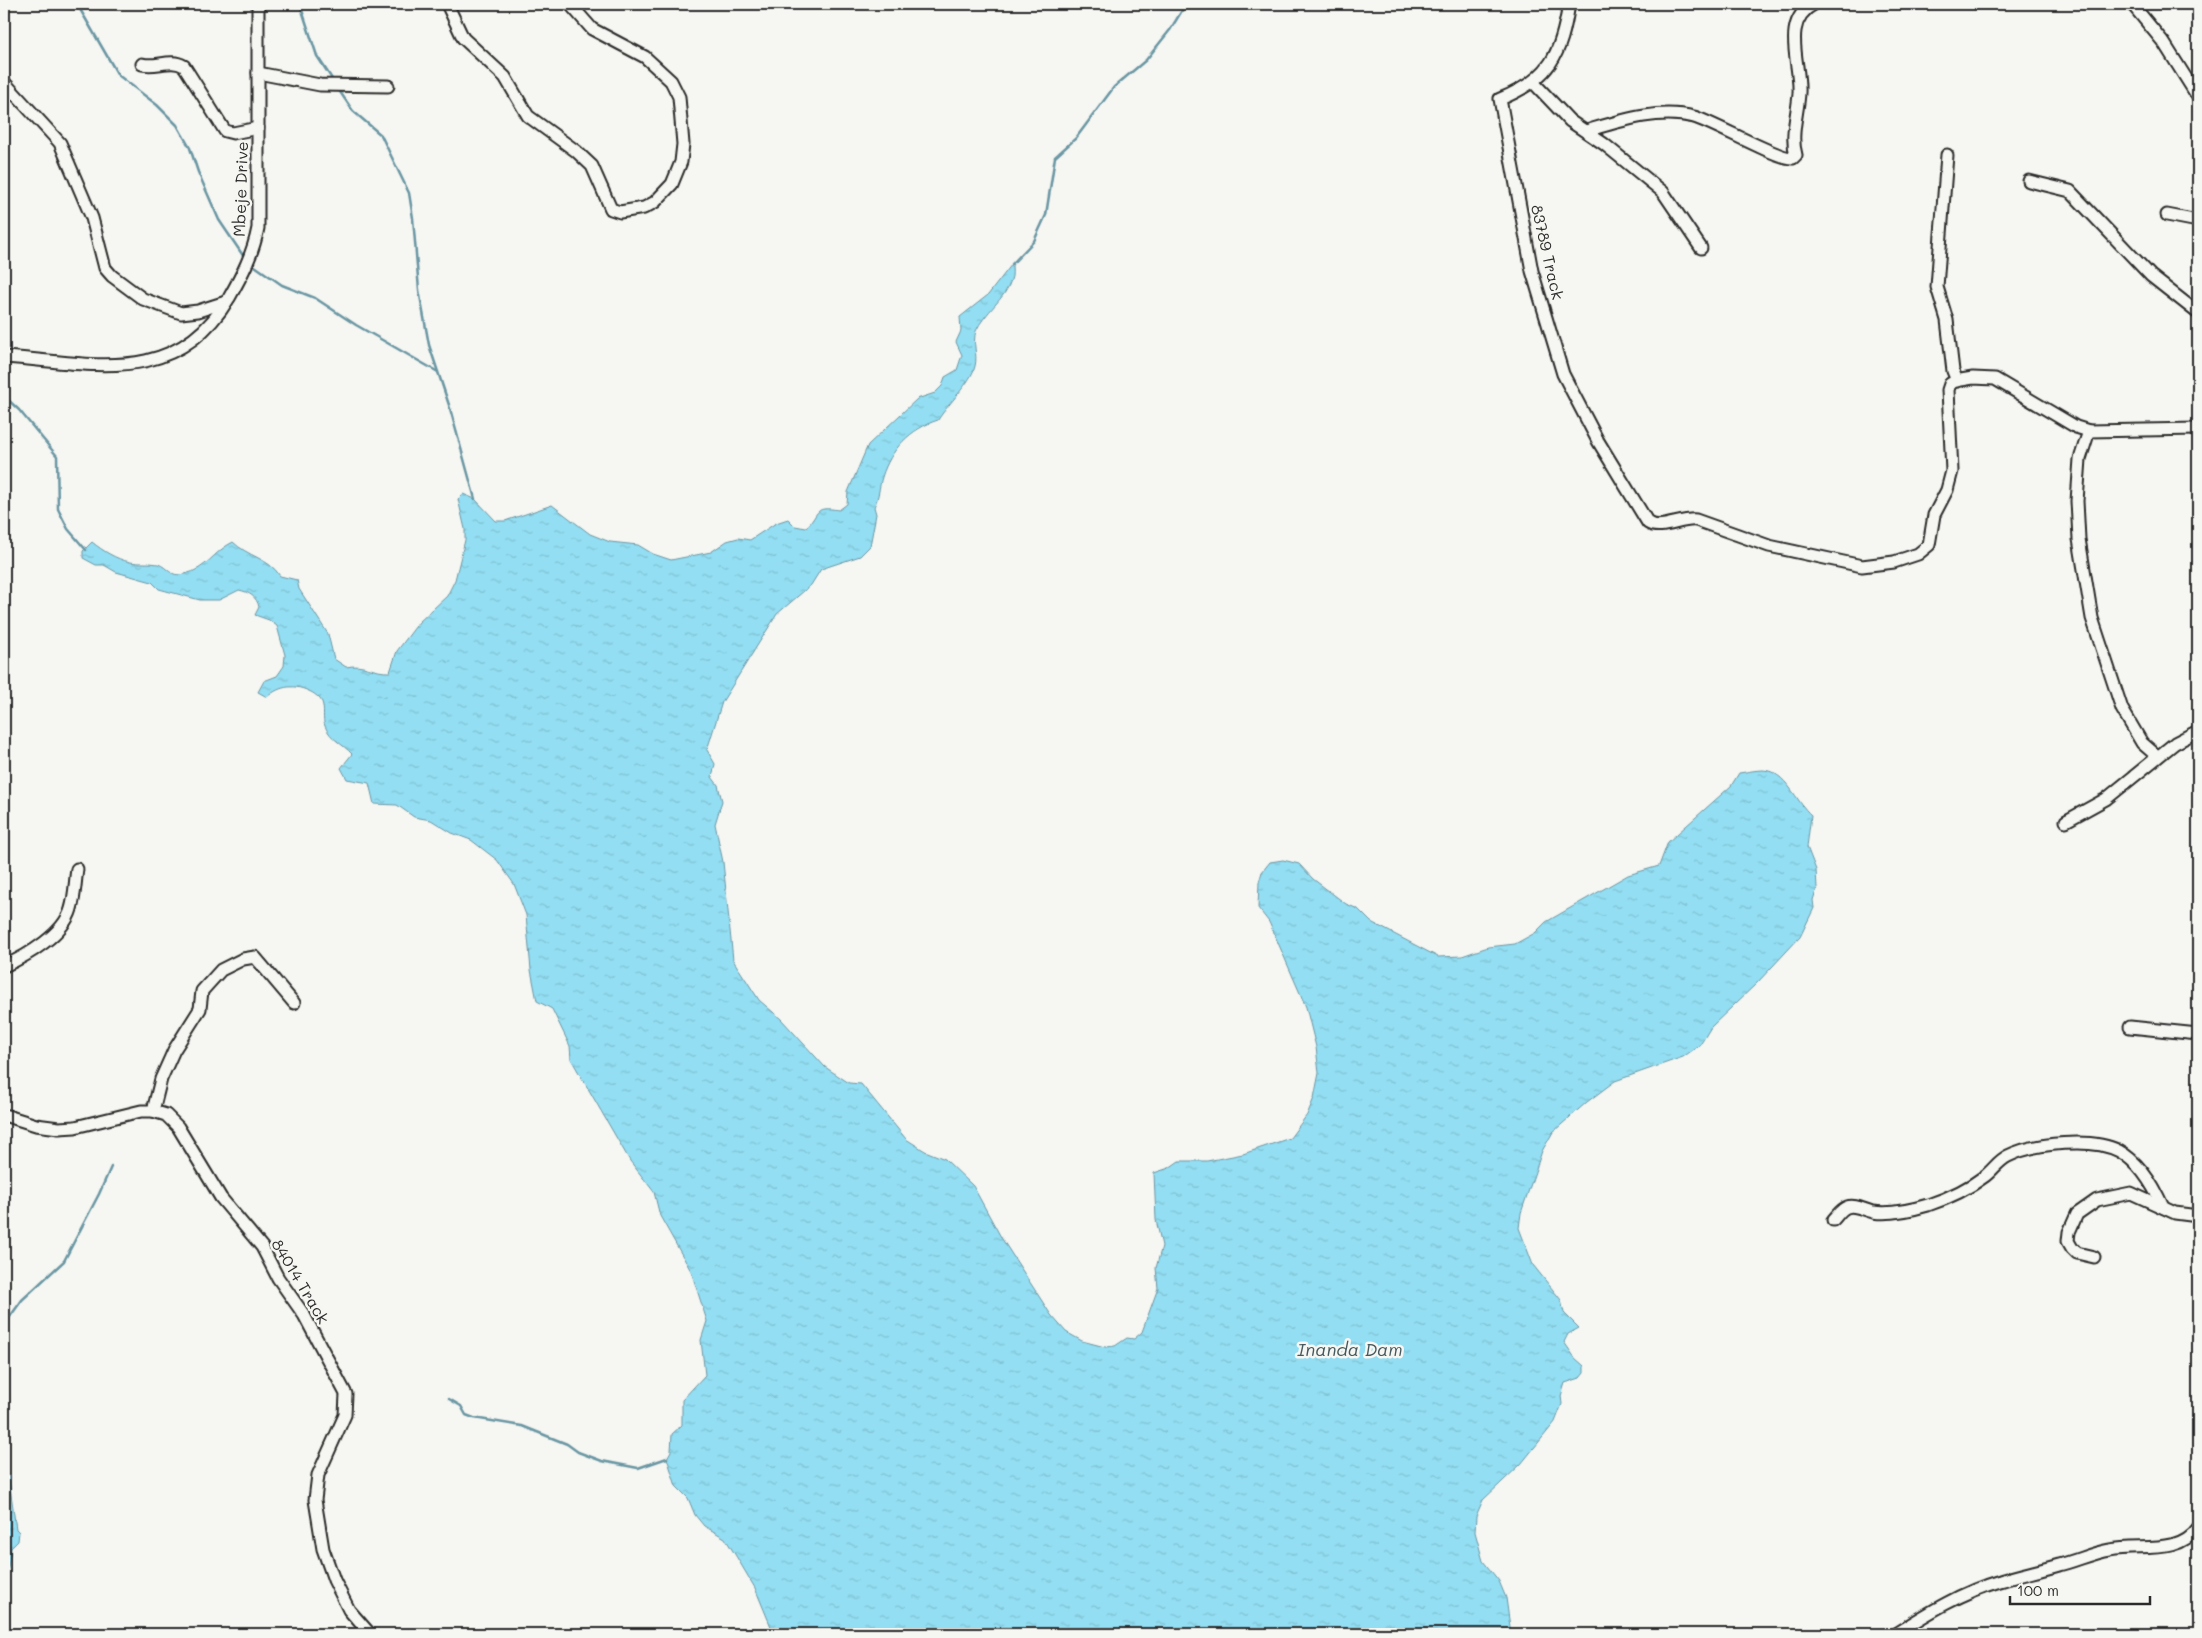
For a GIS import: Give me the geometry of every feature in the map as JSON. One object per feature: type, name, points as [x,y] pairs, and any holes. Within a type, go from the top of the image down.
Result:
[{"type":"street","name":"Mbeje Drive","points":[[4,357],[114,364],[146,362],[182,349],[198,337],[226,302],[253,252],[258,228],[258,4]]},
{"type":"street","points":[[448,4],[463,38],[505,77],[528,116],[576,151],[592,166],[611,208],[620,212],[644,208],[655,202],[667,190],[681,162],[683,130],[677,92],[671,81],[646,57],[592,29],[570,4]]},
{"type":"street","name":"83789 Track","points":[[1569,4],[1557,54],[1550,66],[1533,82],[1500,99],[1532,271],[1563,374],[1598,442],[1643,517],[1654,526],[1689,519],[1704,521],[1769,546],[1848,564],[1872,566],[1918,554],[1930,545],[1934,515],[1950,479],[1953,451],[1948,390],[1950,384],[1957,381]]},
{"type":"street","points":[[1586,131],[1622,121],[1659,114],[1680,115],[1695,117],[1776,154],[1793,158],[1796,154],[1795,116],[1799,93],[1794,50],[1796,27],[1802,12],[1814,4]]},
{"type":"street","points":[[2132,4],[2164,44],[2198,97]]},
{"type":"street","points":[[142,64],[150,66],[178,63],[188,74],[225,131],[233,133],[258,128]]},
{"type":"street","points":[[258,73],[320,85],[388,86]]},
{"type":"street","points":[[4,82],[60,143],[92,218],[105,268],[112,276],[143,299],[180,313],[198,311],[226,302]]},
{"type":"street","points":[[1533,82],[1560,111],[1663,192],[1701,248]]},
{"type":"street","points":[[1947,155],[1936,287],[1946,320],[1953,371],[1957,381],[1973,378],[1995,379],[2076,426],[2089,431],[2198,429]]},
{"type":"street","points":[[2029,181],[2070,191],[2151,276],[2198,313]]},
{"type":"street","points":[[2168,215],[2198,221]]},
{"type":"street","points":[[2089,431],[2080,459],[2077,501],[2079,539],[2092,618],[2122,709],[2142,743],[2157,756]]},
{"type":"street","points":[[2066,821],[2106,799],[2157,756],[2175,743],[2198,731]]},
{"type":"street","points":[[4,966],[30,952],[64,924],[72,907],[77,870]]},
{"type":"street","points":[[4,1115],[36,1125],[75,1128],[142,1111],[153,1111],[161,1079],[174,1050],[200,1009],[202,991],[221,970],[243,959],[256,957],[294,1003]]},
{"type":"street","points":[[2130,1027],[2198,1034]]},
{"type":"street","name":"84014 Track","points":[[153,1111],[166,1115],[175,1123],[221,1198],[255,1236],[278,1278],[304,1315],[346,1394],[345,1415],[318,1475],[315,1500],[323,1549],[334,1580],[349,1610],[370,1634]]},
{"type":"street","points":[[1833,1220],[1846,1207],[1854,1206],[1872,1212],[1891,1213],[1951,1198],[1987,1175],[2007,1156],[2033,1147],[2072,1144],[2106,1146],[2119,1151],[2147,1179],[2163,1207]]},
{"type":"street","points":[[2094,1257],[2077,1253],[2068,1241],[2072,1223],[2085,1207],[2111,1196],[2131,1193],[2175,1213],[2198,1216]]},
{"type":"street","points":[[1895,1634],[1950,1601],[1998,1581],[2110,1550],[2132,1547],[2156,1549],[2171,1546],[2192,1536],[2198,1528]]},
{"type":"water","name":"Inanda Dam","points":[[1012,264],[1012,277],[1005,293],[984,318],[976,331],[976,362],[969,379],[938,420],[919,429],[903,441],[886,467],[874,507],[876,514],[870,546],[860,556],[821,569],[811,585],[777,614],[722,702],[707,750],[715,764],[712,777],[718,785],[722,801],[715,824],[723,862],[733,960],[759,1000],[781,1019],[825,1067],[849,1083],[861,1084],[906,1139],[925,1151],[945,1159],[973,1186],[1002,1239],[1051,1315],[1066,1332],[1082,1341],[1105,1347],[1115,1346],[1127,1338],[1134,1339],[1142,1332],[1158,1288],[1156,1268],[1162,1246],[1156,1220],[1154,1173],[1169,1168],[1179,1161],[1207,1161],[1243,1154],[1290,1138],[1307,1115],[1314,1098],[1319,1073],[1316,1047],[1306,1007],[1269,922],[1258,908],[1259,882],[1262,872],[1270,862],[1283,860],[1299,864],[1313,879],[1346,904],[1358,909],[1371,922],[1438,957],[1462,956],[1488,947],[1515,944],[1535,933],[1546,922],[1628,875],[1659,866],[1668,842],[1731,786],[1739,773],[1763,770],[1778,776],[1811,815],[1807,847],[1816,870],[1817,888],[1813,900],[1814,908],[1800,937],[1757,983],[1711,1027],[1700,1045],[1683,1057],[1615,1081],[1587,1102],[1553,1132],[1542,1151],[1521,1213],[1519,1228],[1533,1265],[1561,1300],[1564,1313],[1579,1328],[1568,1334],[1564,1342],[1575,1358],[1584,1366],[1584,1373],[1580,1378],[1565,1383],[1561,1396],[1562,1404],[1555,1422],[1521,1464],[1483,1500],[1476,1516],[1475,1532],[1483,1561],[1499,1581],[1506,1598],[1511,1634],[774,1634],[755,1588],[725,1538],[704,1526],[695,1515],[688,1498],[676,1486],[667,1458],[671,1451],[672,1434],[682,1425],[682,1400],[705,1375],[701,1340],[707,1321],[691,1271],[660,1216],[654,1192],[630,1161],[571,1059],[570,1046],[552,1009],[537,1001],[531,970],[526,915],[514,884],[497,860],[471,840],[452,833],[431,820],[414,817],[397,805],[374,804],[369,783],[347,779],[341,768],[352,754],[327,731],[324,723],[322,702],[316,695],[305,689],[294,687],[283,688],[267,697],[258,692],[264,681],[277,676],[284,666],[285,655],[277,626],[269,620],[255,615],[259,607],[252,596],[239,590],[219,600],[200,600],[159,589],[152,582],[116,572],[104,565],[96,565],[83,558],[83,551],[92,542],[125,561],[158,564],[176,575],[180,575],[193,572],[233,542],[270,565],[280,576],[297,580],[299,589],[328,634],[334,659],[346,667],[358,666],[390,672],[397,651],[419,622],[447,596],[455,580],[465,540],[465,529],[458,499],[463,494],[475,499],[496,521],[505,521],[552,505],[590,534],[610,542],[638,545],[653,554],[671,560],[711,552],[727,541],[738,538],[750,540],[776,523],[788,519],[795,526],[806,528],[821,510],[839,510],[847,504],[848,492],[868,445],[917,399],[935,393],[942,386],[945,377],[957,370],[962,355],[956,342],[961,331],[960,317],[988,295]]},
{"type":"water","points":[[4,1462],[8,1473],[16,1529],[19,1532],[18,1541],[11,1548],[4,1594]]},
{"type":"waterway","points":[[77,4],[118,75],[157,105],[177,125],[190,148],[198,172],[219,220],[244,257]]},
{"type":"waterway","points":[[300,4],[317,56],[334,82]]},
{"type":"waterway","points":[[1012,264],[1034,241],[1046,215],[1055,157],[1076,138],[1114,87],[1146,60],[1170,30],[1186,4]]},
{"type":"waterway","points":[[338,89],[353,111],[381,135],[409,193],[419,290],[429,345],[449,405],[475,499]]},
{"type":"waterway","points":[[252,264],[282,285],[315,298],[356,325],[438,372]]},
{"type":"waterway","points":[[4,396],[19,410],[57,456],[58,509],[68,529],[86,550]]},
{"type":"waterway","points":[[4,1325],[22,1300],[64,1261],[111,1167]]},
{"type":"waterway","points":[[449,1399],[461,1406],[466,1415],[522,1426],[567,1444],[578,1452],[602,1461],[638,1468],[667,1458]]}]
